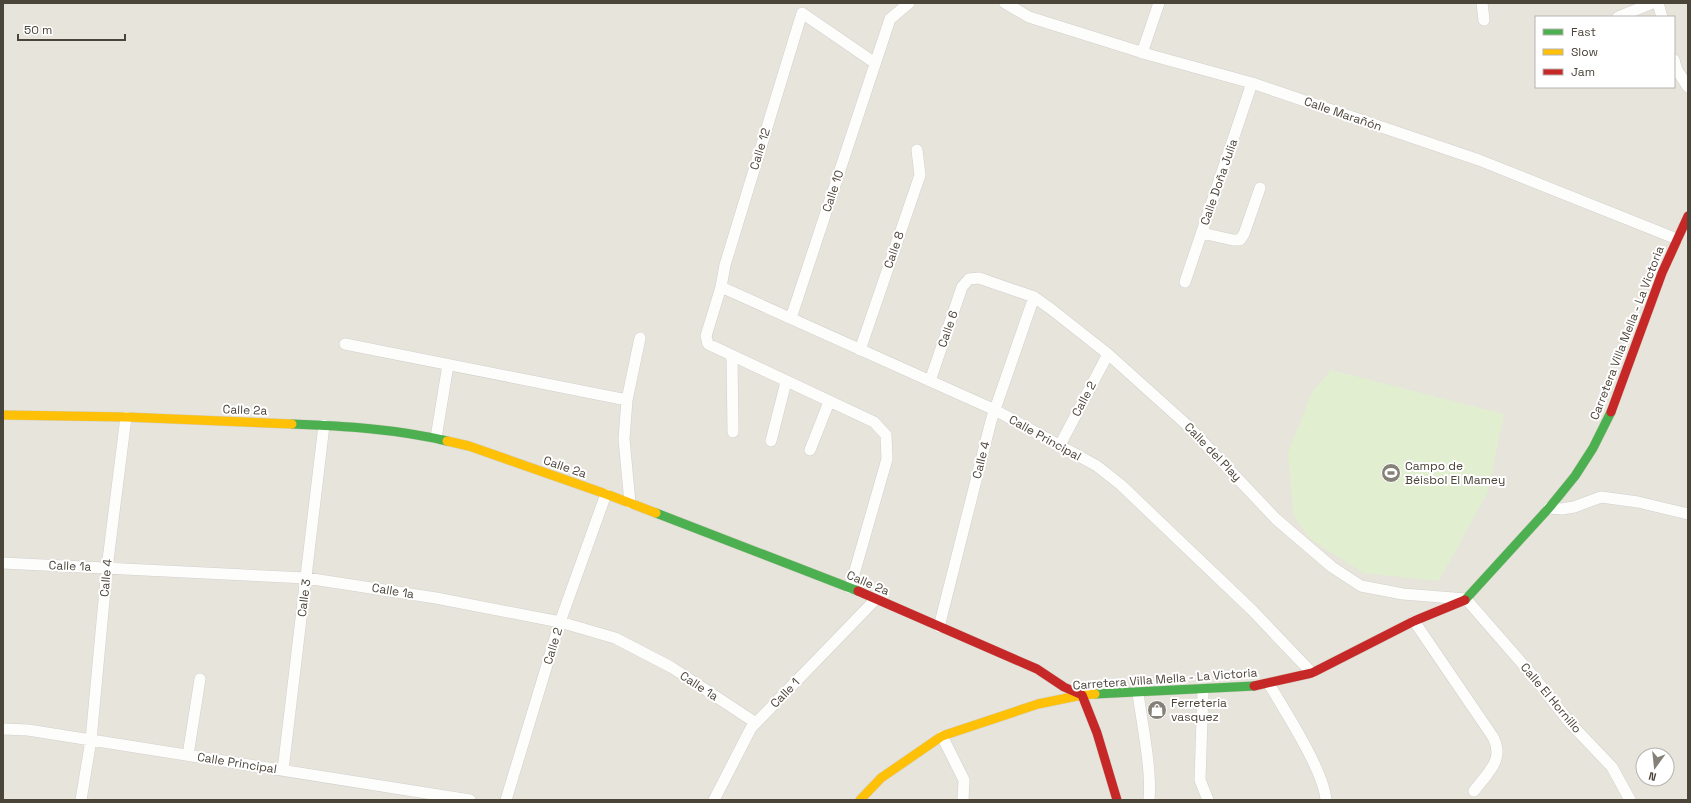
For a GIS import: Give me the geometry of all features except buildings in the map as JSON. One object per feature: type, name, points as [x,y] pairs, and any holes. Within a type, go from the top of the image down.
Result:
[{"type":"street","name":"Calle 10","points":[[791,318],[890,19],[909,3]]},
{"type":"street","name":"Calle Marañón","points":[[1005,3],[1029,17],[1142,52],[1252,83],[1479,160],[1677,239]]},
{"type":"street","points":[[1142,52],[1159,3]]},
{"type":"street","points":[[1482,3],[1484,20]]},
{"type":"street","points":[[1620,16],[1653,3]]},
{"type":"street","points":[[1658,3],[1662,16]]},
{"type":"street","name":"Calle 12","points":[[850,588],[887,459],[886,435],[874,422],[786,382],[708,344],[706,336],[802,13],[875,63]]},
{"type":"street","points":[[1675,63],[1677,70],[1688,87]]},
{"type":"street","name":"Calle Doña Julia","points":[[1185,282],[1252,83]]},
{"type":"street","name":"Calle 8","points":[[860,350],[920,175],[917,150]]},
{"type":"street","points":[[1202,232],[1234,240],[1240,240],[1244,234],[1260,188]]},
{"type":"street","name":"Carretera Villa Mella - La Victoria","points":[[860,800],[881,778],[942,736],[1038,704],[1082,695],[1203,690],[1250,687],[1269,684],[1312,673],[1414,621],[1466,598],[1549,508],[1575,476],[1593,448],[1614,406],[1662,273],[1688,216]]},
{"type":"street","name":"Calle del Play","points":[[968,279],[979,278],[1034,297],[1108,354],[1187,425],[1276,519],[1332,567],[1361,586],[1403,594],[1466,598]]},
{"type":"street","name":"Calle 6","points":[[930,381],[962,287],[968,279]]},
{"type":"street","name":"Calle Principal","points":[[721,287],[995,410],[1097,466],[1121,485],[1252,610],[1312,673]]},
{"type":"street","name":"Calle 4","points":[[939,627],[995,410],[1034,297]]},
{"type":"street","points":[[630,503],[624,439],[627,400],[640,338]]},
{"type":"street","points":[[345,344],[627,400]]},
{"type":"street","name":"Calle 2","points":[[1060,445],[1108,354]]},
{"type":"street","points":[[732,356],[733,432]]},
{"type":"street","points":[[436,438],[448,365]]},
{"type":"street","points":[[771,441],[786,382]]},
{"type":"street","points":[[810,450],[829,402]]},
{"type":"street","name":"Calle 2a","points":[[3,415],[126,417],[356,426],[419,434],[468,446],[606,494],[850,588],[1037,669],[1064,687],[1082,695]]},
{"type":"street","name":"Calle 4","points":[[81,800],[91,740],[107,568],[126,417]]},
{"type":"street","name":"Calle 3","points":[[283,770],[324,425]]},
{"type":"street","name":"Calle 2","points":[[506,800],[560,622],[606,494]]},
{"type":"street","points":[[1549,508],[1562,509],[1601,497],[1638,502],[1688,514]]},
{"type":"street","name":"Calle 1a","points":[[3,563],[306,578],[436,598],[560,622],[615,638],[671,667],[756,723]]},
{"type":"street","name":"Calle El Hornillo","points":[[1466,598],[1533,676],[1570,723],[1612,767],[1630,800]]},
{"type":"street","name":"Calle 1","points":[[714,800],[751,728],[875,600]]},
{"type":"street","points":[[1414,621],[1497,745],[1498,752],[1495,762],[1474,791]]},
{"type":"street","points":[[188,755],[200,679]]},
{"type":"street","points":[[1269,684],[1311,759],[1326,795],[1320,800]]},
{"type":"street","points":[[1203,690],[1200,780],[1208,800]]},
{"type":"street","points":[[1138,693],[1150,790],[1149,800]]},
{"type":"street","points":[[1082,695],[1097,732],[1117,800]]},
{"type":"street","name":"Calle Principal","points":[[3,729],[28,730],[470,800]]},
{"type":"street","points":[[942,736],[964,780],[963,800]]},
{"type":"shaded area","points":[[3,3],[1688,3],[1688,800],[3,800]]},
{"type":"green space","name":"Campo de Béisbol El Mamey","points":[[1331,370],[1504,414],[1488,492],[1439,581],[1363,573],[1309,538],[1293,514],[1288,453],[1312,392]]},
{"type":"traffic: fast","points":[[1465,600],[1549,508],[1575,476],[1593,448],[1611,412]]},
{"type":"traffic: fast","points":[[292,424],[389,431],[447,441]]},
{"type":"traffic: fast","points":[[656,513],[858,591]]},
{"type":"traffic: fast","points":[[1095,694],[1254,686]]},
{"type":"traffic: slow","points":[[3,415],[126,417],[292,424]]},
{"type":"traffic: slow","points":[[447,441],[469,446],[656,513]]},
{"type":"traffic: slow","points":[[860,800],[881,778],[942,736],[1038,704],[1082,695],[1095,694]]},
{"type":"traffic: jam","points":[[1611,412],[1662,273],[1688,216]]},
{"type":"traffic: jam","points":[[858,591],[1037,669],[1064,687],[1082,695],[1097,733],[1117,800]]},
{"type":"traffic: jam","points":[[1254,686],[1312,673],[1414,621],[1465,600]]},
{"type":"place","name":"Campo de Béisbol El Mamey","points":[[1391,473]]},
{"type":"place","name":"Ferreteria vasquez","points":[[1157,710]]}]
